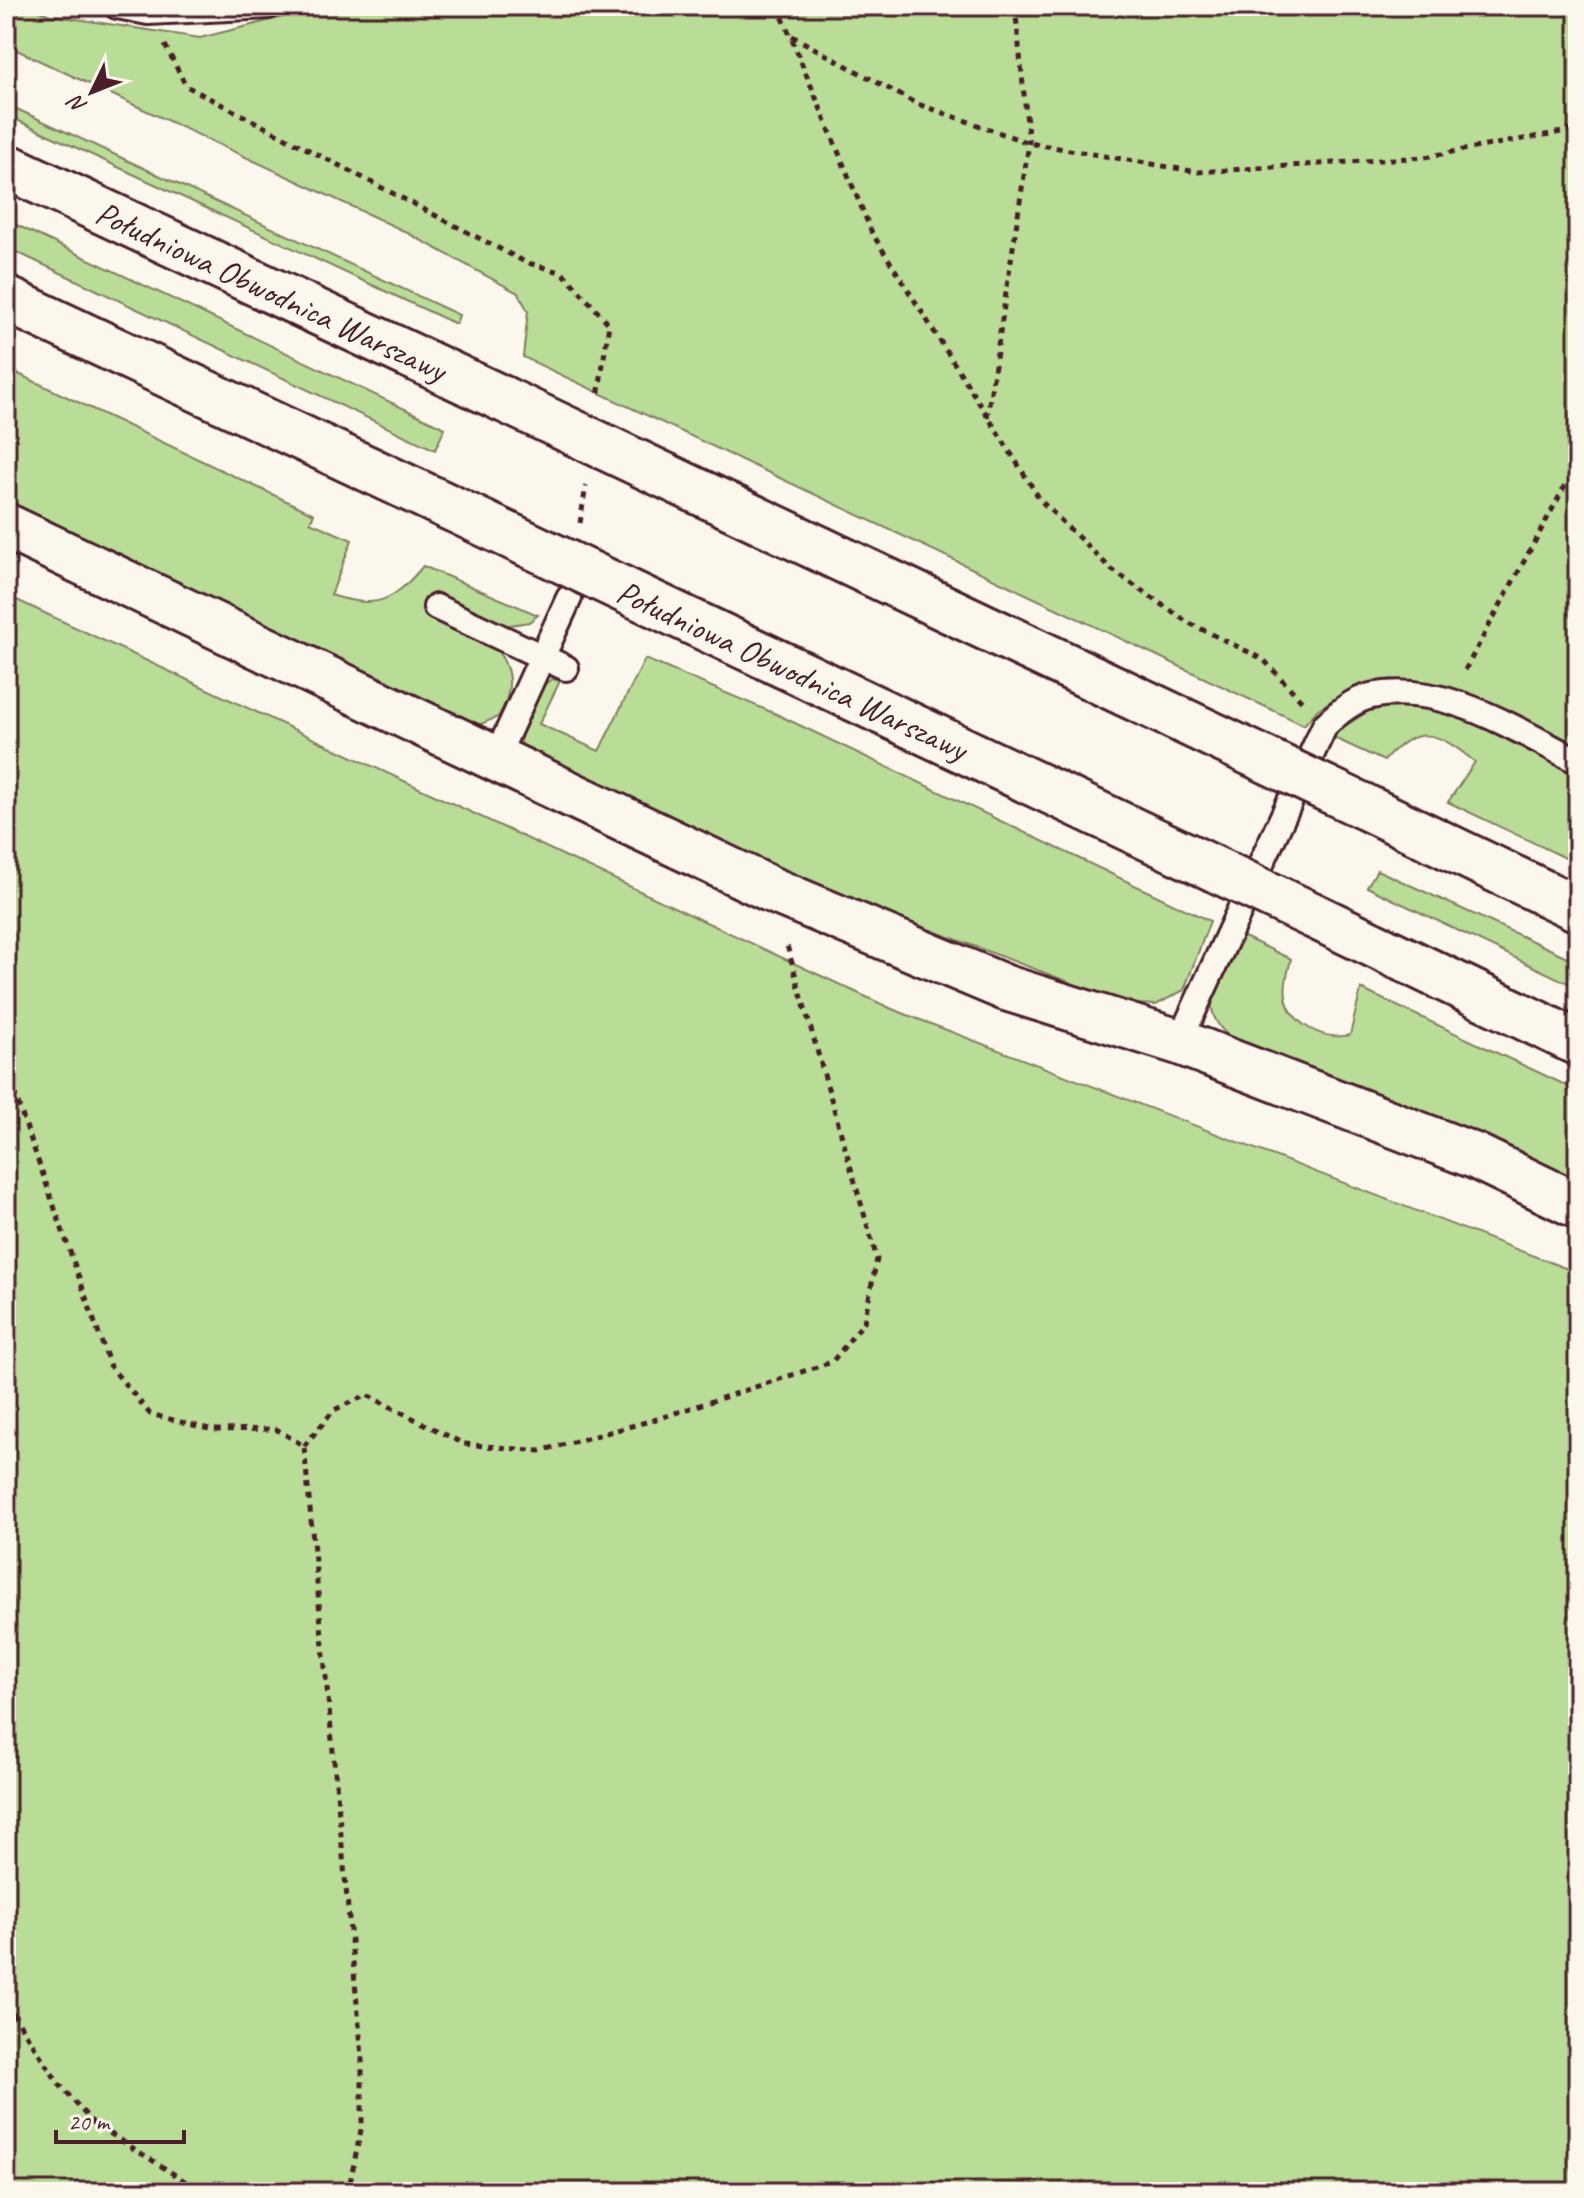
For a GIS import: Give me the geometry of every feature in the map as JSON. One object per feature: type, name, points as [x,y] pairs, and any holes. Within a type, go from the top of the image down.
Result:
[{"type":"main road","name":"Południowa Obwodnica Warszawy","points":[[6,166],[1578,909]]},
{"type":"main road","name":"Południowa Obwodnica Warszawy","points":[[6,299],[1578,1043]]},
{"type":"main road","points":[[6,526],[770,889],[1006,988],[1179,1042],[1475,1156],[1578,1206]]},
{"type":"lane","points":[[117,6],[148,12],[269,6]]},
{"type":"lane","points":[[495,760],[569,598]]},
{"type":"lane","points":[[436,607],[566,668]]},
{"type":"lane","points":[[1179,1042],[1325,725],[1346,707],[1369,696],[1399,693],[1450,699],[1578,761]]},
{"type":"path","points":[[778,6],[872,233],[1041,501],[1112,570],[1187,622],[1263,659],[1325,725]]},
{"type":"path","points":[[987,417],[1029,143],[1015,6]]},
{"type":"path","points":[[148,12],[186,86],[525,262],[563,273],[609,324],[598,400]]},
{"type":"path","points":[[791,35],[915,103],[1029,143],[1198,172],[1425,157],[1578,129]]},
{"type":"path","points":[[1450,699],[1578,462]]},
{"type":"path","points":[[569,598],[587,476]]},
{"type":"path","points":[[348,2192],[362,2125],[362,2056],[304,1446],[334,1410],[367,1395],[464,1444],[540,1451],[657,1419],[832,1362],[864,1322],[877,1259],[770,889]]},
{"type":"path","points":[[6,1069],[110,1366],[150,1414],[213,1430],[276,1429],[304,1446]]},
{"type":"path","points":[[6,2003],[59,2084],[92,2122],[202,2192]]},
{"type":"green space","points":[[6,6],[28,6],[50,15],[200,38],[307,11],[308,6],[1578,6],[1578,752],[1485,712],[1391,679],[1341,695],[1318,709],[1304,725],[523,357],[528,311],[518,293],[404,231],[6,45]]},
{"type":"green space","points":[[6,104],[459,315],[456,324],[6,115]]},
{"type":"green space","points":[[6,220],[445,428],[435,450],[6,247]]},
{"type":"green space","points":[[6,368],[314,514],[310,522],[352,540],[331,595],[360,602],[383,600],[402,588],[423,566],[538,615],[529,622],[504,626],[487,640],[502,657],[509,676],[507,696],[498,717],[471,728],[6,513]]},
{"type":"green space","points":[[6,595],[892,1009],[1578,1273],[1578,2192],[6,2192]]},
{"type":"green space","points":[[645,659],[776,714],[1210,921],[1184,990],[1156,1005],[1137,1004],[1077,985],[777,872],[523,749],[521,729],[526,710],[537,692],[552,679],[560,681],[539,724],[599,751]]},
{"type":"green space","points":[[1387,699],[1463,715],[1578,770],[1578,864],[1448,802],[1475,762],[1439,738],[1418,736],[1407,740],[1384,761],[1330,736]]},
{"type":"green space","points":[[1377,870],[1578,962],[1578,988],[1367,887]]},
{"type":"green space","points":[[1238,934],[1291,959],[1286,997],[1294,1016],[1310,1029],[1330,1036],[1350,1035],[1361,989],[1578,1091],[1578,1192],[1236,1042],[1222,1030],[1214,1017],[1212,1005],[1217,979]]}]
